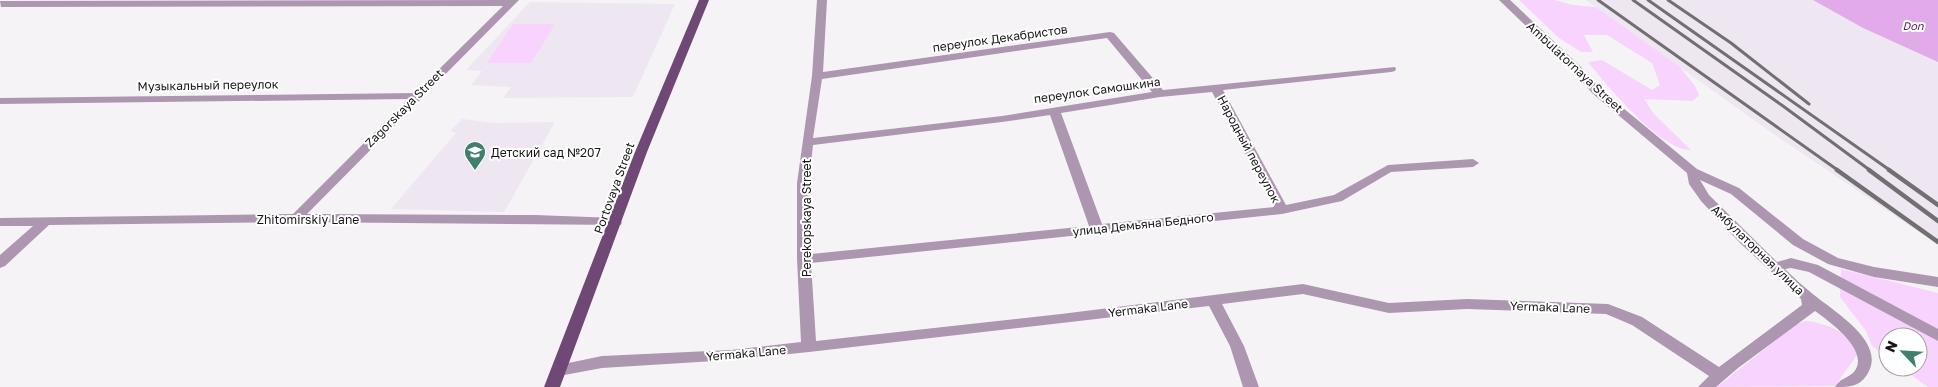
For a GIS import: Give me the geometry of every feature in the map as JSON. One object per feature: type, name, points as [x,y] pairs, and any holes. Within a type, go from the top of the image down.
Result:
[{"type":"main road","name":"Portovaya Street","points":[[552,387],[641,152],[704,0]]},
{"type":"street","name":"Perekopskaya Street","points":[[809,347],[804,259],[804,183],[807,142],[817,76],[822,0]]},
{"type":"street","name":"Ambulatornaya Street","points":[[1504,0],[1578,70],[1596,90],[1693,172]]},
{"type":"street","points":[[4,3],[513,1]]},
{"type":"street","name":"Zagorskaya Street","points":[[296,218],[513,1]]},
{"type":"street","name":"переулок Декабристов","points":[[817,76],[1110,35],[1160,94]]},
{"type":"street","name":"переулок Самошкина","points":[[807,142],[1002,119],[1160,94],[1391,69]]},
{"type":"street","name":"Народный переулок","points":[[1216,88],[1282,210]]},
{"type":"street","name":"Музыкальный переулок","points":[[0,101],[416,96]]},
{"type":"street","points":[[1054,110],[1097,229]]},
{"type":"street","name":"улица Демьяна Бедного","points":[[804,259],[1282,210],[1338,198],[1388,169],[1472,163]]},
{"type":"street","name":"Амбулаторная улица","points":[[1693,172],[1695,184],[1705,198],[1745,240],[1809,302],[1858,340],[1866,351],[1865,363],[1860,375],[1843,387]]},
{"type":"street","name":"Амбулаторная улица","points":[[1693,172],[1735,191],[1798,242],[1833,261],[1874,272],[1938,282]]},
{"type":"street","name":"Zhitomirskiy Lane","points":[[0,222],[296,218],[535,219],[616,222]]},
{"type":"street","points":[[0,263],[46,222]]},
{"type":"street","points":[[1774,267],[1791,263],[1813,268],[1938,336]]},
{"type":"street","name":"Yermaka Lane","points":[[559,370],[602,362],[732,355],[809,347],[1303,288],[1389,308],[1467,304],[1608,309],[1637,321],[1720,375]]},
{"type":"street","points":[[1213,300],[1237,346],[1251,387]]},
{"type":"street","points":[[1706,387],[1809,302]]},
{"type":"shaded area","points":[[1519,0],[1555,0],[1573,5],[1596,7],[1680,67],[1695,86],[1699,95],[1693,101],[1644,99],[1654,114],[1691,150],[1679,148],[1651,129],[1621,100],[1588,62],[1602,60],[1652,90],[1660,85],[1652,63],[1607,35],[1584,35],[1593,52],[1581,52],[1559,38]]},
{"type":"shaded area","points":[[1586,0],[1813,0],[1863,28],[1938,62],[1938,245],[1775,135]]},
{"type":"shaded area","points":[[530,2],[675,4],[633,97],[503,98],[511,87],[471,85],[482,71],[466,70]]},
{"type":"shaded area","points":[[513,24],[555,24],[531,63],[487,63]]},
{"type":"shaded area","name":"Детский сад №207","points":[[462,119],[495,123],[555,122],[504,212],[391,209],[456,133],[450,131]]},
{"type":"shaded area","points":[[1841,269],[1938,293],[1938,387],[1928,387],[1914,377],[1928,377],[1928,327],[1878,327],[1878,350],[1872,346],[1866,331],[1840,297]]},
{"type":"shaded area","points":[[1805,321],[1829,326],[1837,330],[1854,347],[1857,355],[1835,386],[1717,387],[1795,325]]},
{"type":"water","name":"Don","points":[[1813,0],[1938,0],[1938,62],[1863,28]]},
{"type":"railway","points":[[1598,0],[1839,171]]},
{"type":"railway","points":[[1633,0],[1871,171]]},
{"type":"railway","points":[[1648,0],[1891,171]]},
{"type":"railway","points":[[1668,0],[1731,43],[1809,104]]},
{"type":"railway","points":[[1837,170],[1938,242]]},
{"type":"railway","points":[[1869,170],[1938,221]]},
{"type":"railway","points":[[1889,170],[1938,205]]},
{"type":"place","name":"Детский сад №207","points":[[475,171]]}]
